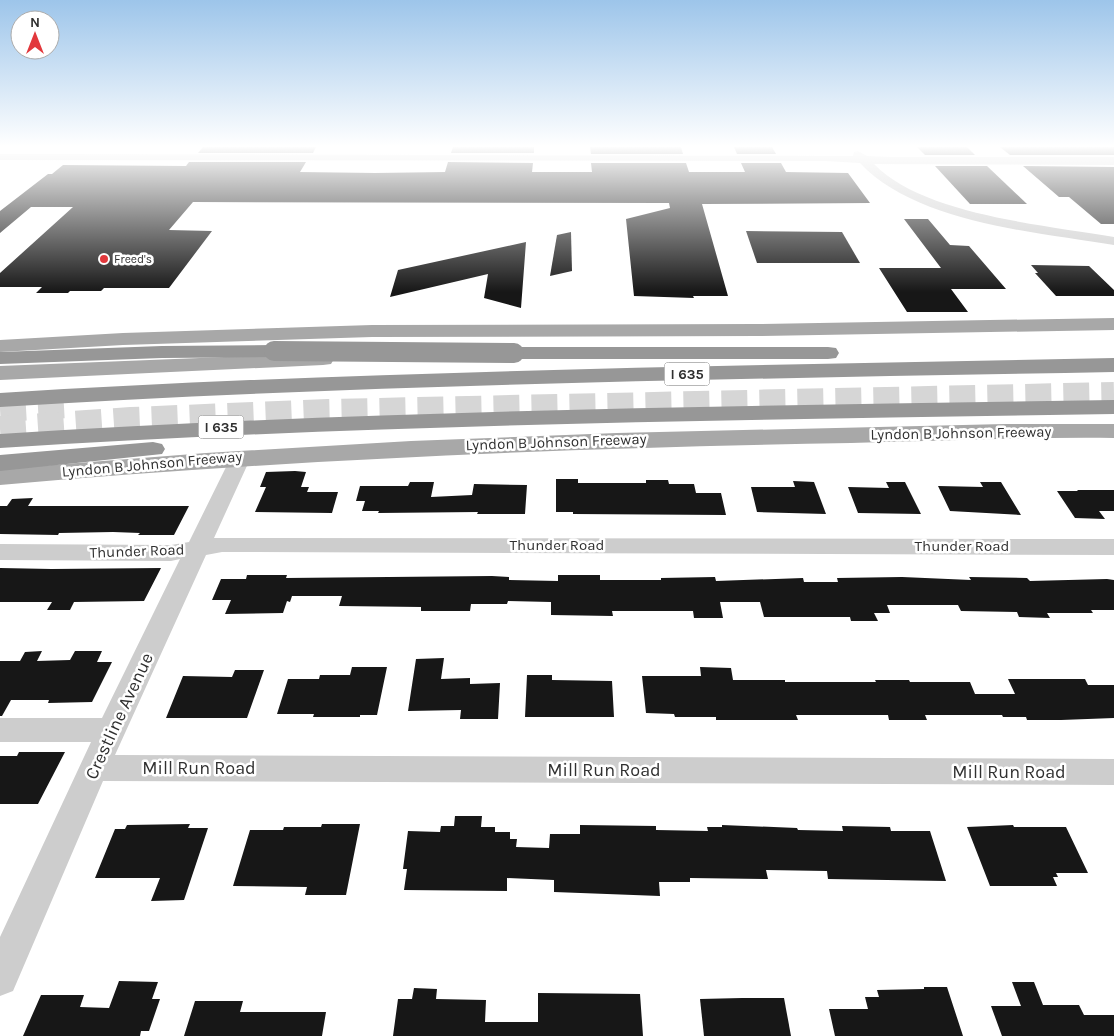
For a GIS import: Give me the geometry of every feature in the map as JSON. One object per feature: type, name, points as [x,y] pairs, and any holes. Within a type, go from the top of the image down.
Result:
[{"type":"highway","points":[[0,358],[152,352],[274,351],[1066,354],[1114,358]]},
{"type":"highway","name":"I 635","points":[[0,400],[260,384],[1114,365]]},
{"type":"highway","name":"Lyndon B Johnson Freeway","points":[[0,441],[193,428],[442,420],[1114,408]]},
{"type":"highway","points":[[0,463],[216,444],[382,434],[442,420]]},
{"type":"main road","points":[[0,346],[123,339],[372,332],[757,330],[1108,324]]},
{"type":"main road","points":[[0,373],[313,360],[516,343],[1036,335],[1108,324]]},
{"type":"main road","name":"Lyndon B Johnson Freeway","points":[[0,477],[242,457],[612,440],[1114,431]]},
{"type":"street","points":[[915,195],[934,204],[992,220],[1114,241]]},
{"type":"street","name":"Crestline Avenue","points":[[0,978],[111,730],[154,644],[242,457]]},
{"type":"street","name":"Thunder Road","points":[[0,552],[170,553],[222,544],[1114,547]]},
{"type":"street","points":[[0,730],[111,730]]},
{"type":"street","name":"Mill Run Road","points":[[94,768],[1114,772]]},
{"type":"building","points":[[20,195],[864,195],[870,203],[702,204],[728,296],[693,296],[694,298],[634,296],[626,219],[670,208],[669,203],[193,202],[169,230],[212,231],[169,288],[104,288],[101,291],[70,291],[68,293],[36,293],[42,287],[0,287],[0,273],[73,207],[31,207],[0,233],[0,211]]},
{"type":"building","points":[[962,195],[1018,195],[1027,204],[970,204]]},
{"type":"building","points":[[1057,195],[1114,195],[1114,224],[1101,224],[1069,197]]},
{"type":"building","points":[[904,219],[928,219],[950,245],[969,246],[1006,289],[951,289],[968,312],[907,312],[879,268],[941,268]]},
{"type":"building","points":[[746,231],[842,232],[860,263],[757,263]]},
{"type":"building","points":[[571,232],[572,271],[550,276],[557,235]]},
{"type":"building","points":[[526,242],[521,308],[484,298],[488,274],[390,297],[398,270]]},
{"type":"building","points":[[1031,265],[1089,266],[1114,290],[1114,296],[1056,296],[1035,273],[1038,273]]},
{"type":"building","points":[[266,472],[306,472],[301,487],[309,487],[307,492],[338,492],[332,513],[255,512],[266,487],[260,487]]},
{"type":"building","points":[[556,479],[578,479],[578,483],[646,483],[646,480],[668,480],[669,484],[694,484],[696,493],[721,493],[726,515],[573,514],[573,512],[556,512]]},
{"type":"building","points":[[793,481],[814,482],[826,514],[757,512],[751,487],[795,487]]},
{"type":"building","points":[[410,482],[434,482],[431,497],[472,495],[474,484],[527,485],[525,514],[477,514],[478,512],[378,513],[379,511],[362,511],[365,501],[356,501],[360,486],[408,486]]},
{"type":"building","points":[[886,482],[905,482],[921,514],[858,513],[848,487],[889,488]]},
{"type":"building","points":[[980,482],[1001,482],[1021,515],[950,511],[938,486],[983,487]]},
{"type":"building","points":[[1114,490],[1114,511],[1099,511],[1105,519],[1075,518],[1057,491]]},
{"type":"building","points":[[33,498],[28,506],[189,506],[174,535],[138,535],[140,533],[113,532],[59,533],[58,535],[0,534],[0,506],[7,506],[12,499]]},
{"type":"building","points":[[0,568],[161,568],[144,601],[74,602],[70,610],[47,610],[52,602],[0,602]]},
{"type":"building","points":[[247,575],[287,575],[286,578],[492,576],[509,577],[509,580],[558,581],[558,575],[600,575],[600,580],[661,580],[661,578],[715,577],[716,581],[803,578],[804,582],[838,582],[837,578],[902,577],[971,580],[969,577],[1027,578],[1030,581],[1107,579],[1114,580],[1114,610],[1091,610],[1093,613],[1047,613],[1050,618],[1019,617],[1017,612],[961,611],[958,605],[887,605],[890,613],[874,613],[878,621],[851,621],[850,617],[764,617],[760,602],[720,602],[723,618],[694,618],[693,611],[612,611],[613,616],[551,615],[551,602],[508,601],[507,604],[471,604],[470,611],[421,611],[421,607],[339,606],[342,596],[292,596],[290,602],[287,601],[283,613],[225,614],[231,600],[212,600],[221,579],[246,579]]},
{"type":"building","points":[[42,651],[37,661],[70,660],[75,651],[102,651],[97,662],[112,662],[92,702],[48,703],[49,700],[11,700],[2,716],[0,716],[0,661],[20,661],[25,652]]},
{"type":"building","points":[[444,658],[441,679],[470,678],[470,684],[500,683],[498,719],[460,719],[461,710],[408,711],[416,659]]},
{"type":"building","points":[[352,667],[387,667],[377,715],[313,717],[314,714],[277,714],[288,679],[319,679],[320,675],[350,675]]},
{"type":"building","points":[[700,667],[731,668],[733,680],[785,680],[785,682],[909,680],[910,682],[970,682],[975,694],[1015,694],[1008,679],[1085,679],[1088,685],[1114,685],[1114,718],[1027,720],[1026,717],[1003,717],[1002,715],[925,715],[927,720],[889,720],[888,715],[796,715],[798,720],[716,720],[716,717],[675,717],[674,714],[646,713],[642,676],[701,676]]},
{"type":"building","points":[[235,670],[264,670],[247,718],[166,718],[183,676],[232,677]]},
{"type":"building","points":[[527,675],[552,675],[552,680],[612,681],[614,717],[525,717]]},
{"type":"building","points":[[19,752],[65,752],[38,804],[0,804],[0,756],[17,756]]},
{"type":"building","points":[[455,816],[482,816],[481,827],[495,827],[495,832],[510,832],[510,839],[517,839],[516,847],[549,848],[550,834],[580,834],[580,825],[656,826],[656,830],[708,831],[707,827],[722,827],[722,825],[843,831],[842,826],[890,827],[891,831],[930,831],[946,881],[828,879],[827,871],[766,870],[768,879],[690,878],[690,882],[659,882],[660,896],[554,892],[554,880],[507,878],[507,891],[404,890],[407,869],[403,869],[408,831],[440,832],[441,826],[454,826]]},
{"type":"building","points":[[190,824],[188,828],[208,828],[184,900],[151,901],[160,878],[95,878],[115,829],[125,829],[127,825]]},
{"type":"building","points":[[322,824],[360,824],[346,895],[305,895],[307,887],[233,886],[250,830],[283,830],[284,827],[321,827]]},
{"type":"building","points":[[1013,825],[1014,827],[1066,827],[1088,873],[1056,873],[1058,877],[1053,877],[1057,886],[990,886],[967,827]]},
{"type":"building","points":[[119,981],[158,982],[152,999],[160,999],[149,1031],[141,1031],[140,1036],[23,1036],[41,995],[84,995],[80,1007],[109,1008]]},
{"type":"building","points":[[1012,982],[1034,982],[1043,1005],[1079,1005],[1084,1015],[1114,1015],[1114,1036],[1002,1036],[991,1006],[1021,1006]]},
{"type":"building","points":[[924,987],[947,987],[963,1036],[835,1036],[829,1009],[868,1009],[865,997],[879,997],[877,990],[924,989]]},
{"type":"building","points":[[414,988],[437,989],[436,999],[486,1000],[485,1022],[538,1022],[538,993],[640,994],[643,1036],[393,1036],[398,999],[412,999]]},
{"type":"building","points":[[784,998],[791,1036],[704,1036],[700,999]]},
{"type":"building","points":[[195,1001],[243,1001],[240,1012],[326,1012],[322,1036],[184,1036]]},
{"type":"tunnel","points":[[0,429],[131,420],[328,412],[1114,395]]},
{"type":"tunnel","points":[[0,409],[70,405]]},
{"type":"place","name":"Freed's","points":[[104,259]]}]
